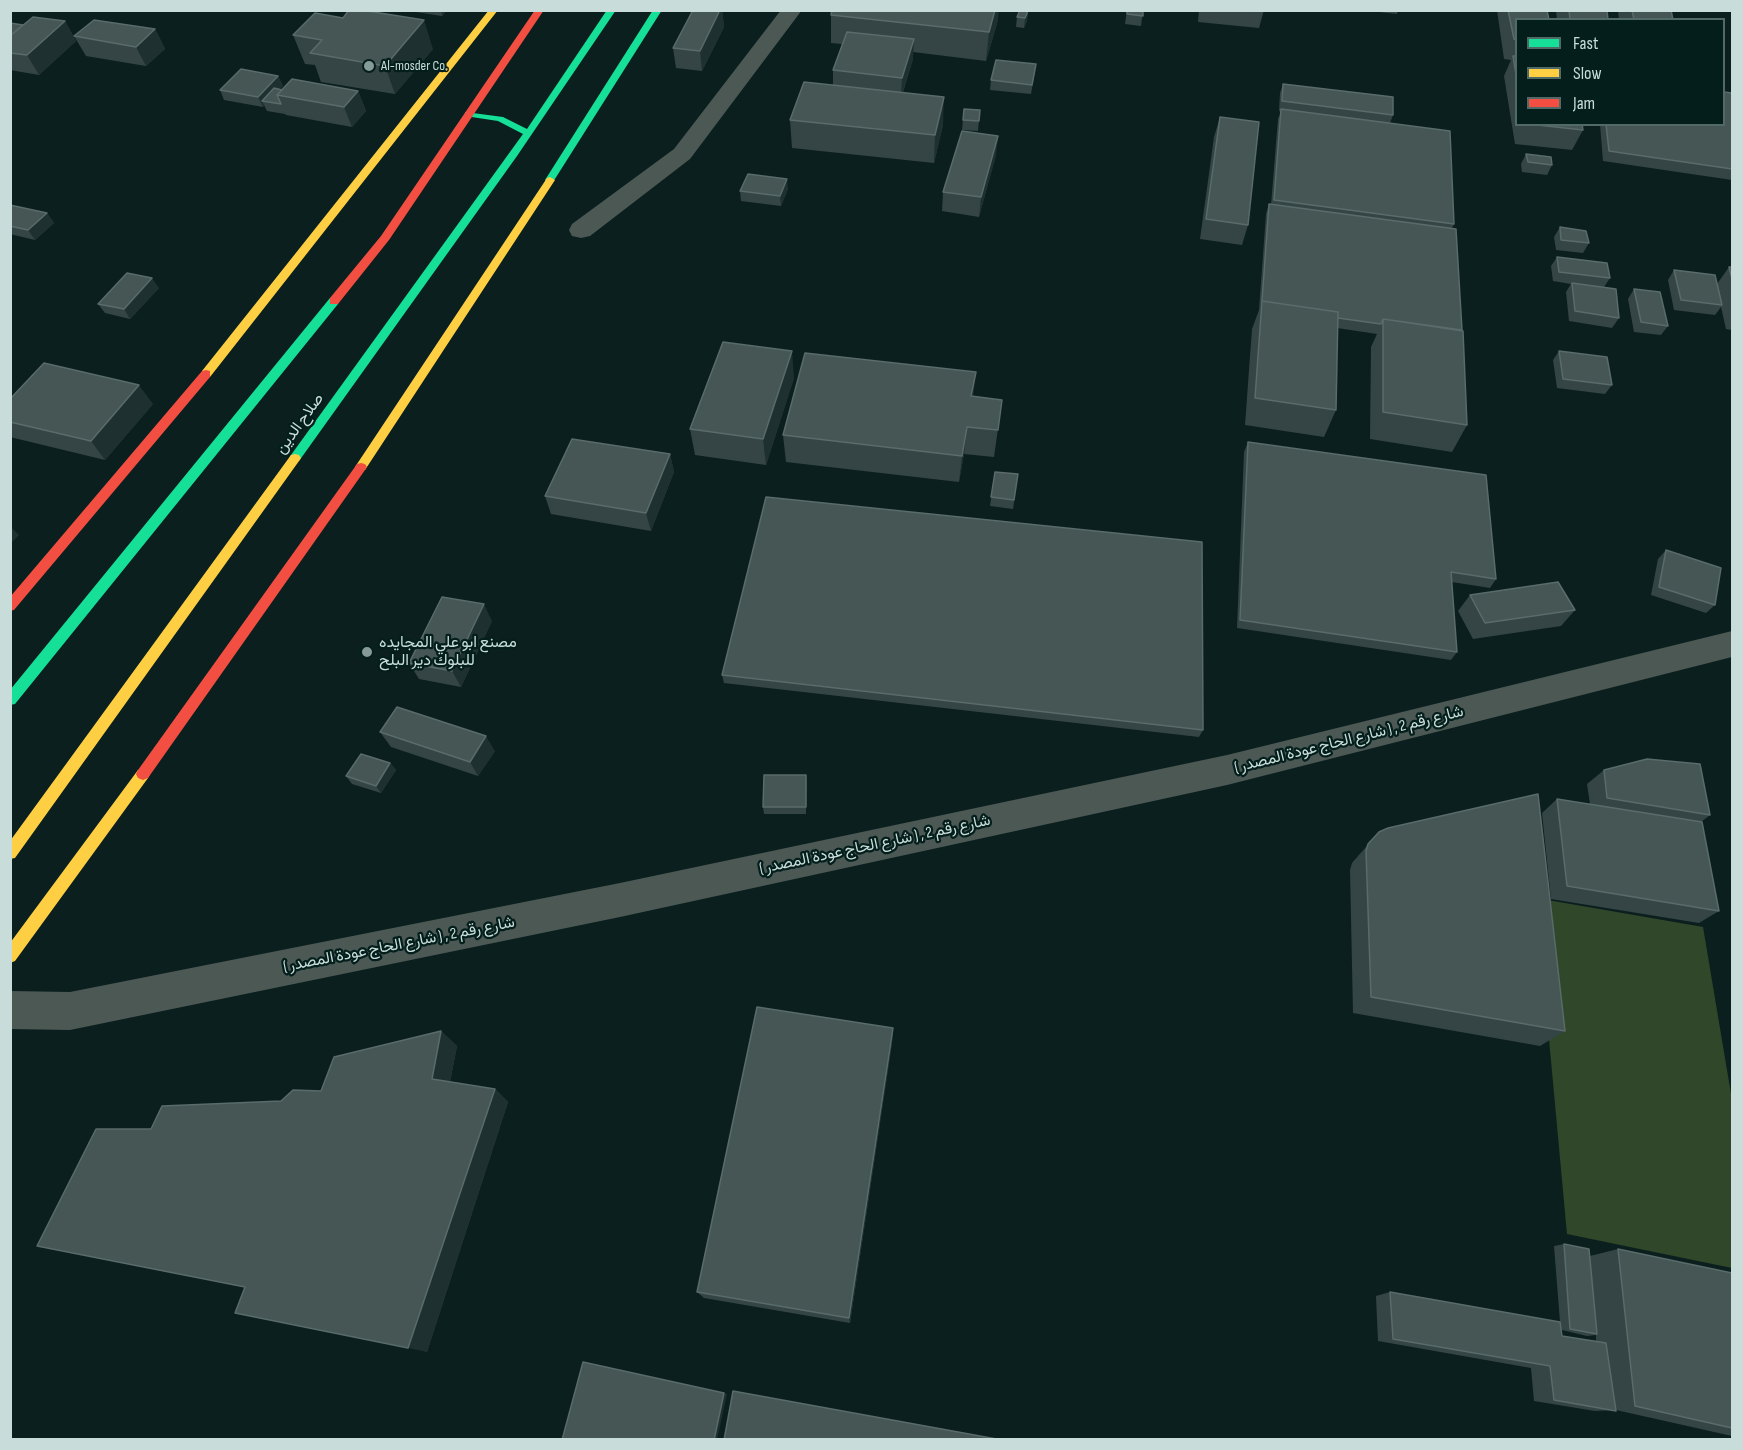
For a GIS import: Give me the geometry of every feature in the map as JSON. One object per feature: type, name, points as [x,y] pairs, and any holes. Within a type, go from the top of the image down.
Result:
[{"type":"main road","points":[[10,606],[181,405],[494,10]]},
{"type":"main road","points":[[10,700],[385,238],[540,10]]},
{"type":"main road","name":"صلاح الدين","points":[[10,853],[528,133],[612,10]]},
{"type":"main road","points":[[10,956],[195,702],[374,447],[505,252],[658,10]]},
{"type":"main road","points":[[468,114],[500,119],[528,133]]},
{"type":"street","points":[[581,230],[682,154],[792,10]]},
{"type":"street","name":"شارع رقم 2 , ( شارع الحاج عودة المصدر )","points":[[10,1010],[70,1011],[667,890],[1227,770],[1732,644]]},
{"type":"green space","points":[[1536,898],[1703,927],[1732,1100],[1732,1268],[1567,1234]]},
{"type":"building","points":[[349,10],[424,20],[385,66],[310,53],[322,40],[293,35],[315,13],[343,18]]},
{"type":"building","points":[[693,10],[720,10],[700,51],[673,48]]},
{"type":"building","points":[[832,10],[995,10],[989,32],[831,15]]},
{"type":"building","points":[[1020,10],[1028,11],[1025,18],[1017,17]]},
{"type":"building","points":[[1127,10],[1143,10],[1143,16],[1127,14]]},
{"type":"building","points":[[1508,10],[1547,10],[1549,18],[1515,18],[1514,39]]},
{"type":"building","points":[[1569,10],[1607,10],[1608,18],[1570,18]]},
{"type":"building","points":[[1632,10],[1671,10],[1673,18],[1634,18]]},
{"type":"building","points":[[33,17],[65,21],[27,55],[10,53],[10,36]]},
{"type":"building","points":[[94,20],[155,29],[136,47],[74,36]]},
{"type":"building","points":[[10,23],[23,25],[10,36]]},
{"type":"building","points":[[847,32],[914,39],[902,78],[833,70]]},
{"type":"building","points":[[996,60],[1036,64],[1032,85],[991,80]]},
{"type":"building","points":[[241,69],[278,76],[258,97],[220,90]]},
{"type":"building","points":[[292,79],[358,91],[344,107],[277,95]]},
{"type":"building","points":[[804,82],[944,97],[935,135],[790,120]]},
{"type":"building","points":[[1283,84],[1393,97],[1393,115],[1282,101]]},
{"type":"building","points":[[274,88],[282,90],[277,95],[281,104],[262,101]]},
{"type":"building","points":[[1725,92],[1732,93],[1732,169],[1609,151],[1606,126],[1725,126]]},
{"type":"building","points":[[964,109],[980,110],[979,121],[963,120]]},
{"type":"building","points":[[1281,109],[1450,131],[1454,224],[1274,200]]},
{"type":"building","points":[[1220,117],[1259,122],[1248,225],[1206,219]]},
{"type":"building","points":[[1546,126],[1582,126],[1583,130]]},
{"type":"building","points":[[962,131],[998,136],[981,197],[943,192]]},
{"type":"building","points":[[1526,154],[1551,157],[1552,165],[1528,162]]},
{"type":"building","points":[[748,174],[787,179],[780,196],[740,191]]},
{"type":"building","points":[[1269,204],[1456,229],[1462,330],[1383,319],[1381,324],[1338,318],[1338,312],[1262,301]]},
{"type":"building","points":[[10,205],[47,213],[28,230],[10,226]]},
{"type":"building","points":[[1560,227],[1586,231],[1589,243],[1561,240]]},
{"type":"building","points":[[1557,257],[1607,263],[1610,278],[1559,272]]},
{"type":"building","points":[[1674,270],[1715,275],[1722,305],[1681,300]]},
{"type":"building","points":[[127,273],[152,278],[124,309],[98,304]]},
{"type":"building","points":[[1572,283],[1616,289],[1619,318],[1575,311]]},
{"type":"building","points":[[1634,289],[1660,292],[1668,326],[1641,322]]},
{"type":"building","points":[[1262,301],[1338,312],[1336,410],[1255,398]]},
{"type":"building","points":[[1383,319],[1463,331],[1467,425],[1383,412]]},
{"type":"building","points":[[723,342],[792,351],[763,439],[690,429]]},
{"type":"building","points":[[1559,351],[1607,357],[1612,385],[1563,379]]},
{"type":"building","points":[[805,353],[976,372],[971,396],[1002,400],[998,430],[967,427],[962,456],[783,435]]},
{"type":"building","points":[[44,363],[139,385],[91,441],[10,422],[10,399]]},
{"type":"building","points":[[572,439],[670,454],[646,513],[545,496]]},
{"type":"building","points":[[1248,442],[1486,475],[1496,579],[1451,572],[1457,652],[1240,620]]},
{"type":"building","points":[[995,472],[1018,474],[1014,500],[991,497]]},
{"type":"building","points":[[766,497],[1202,542],[1203,730],[722,675]]},
{"type":"building","points":[[1666,550],[1721,568],[1715,605],[1659,587]]},
{"type":"building","points":[[1558,582],[1575,610],[1485,623],[1470,595]]},
{"type":"building","points":[[442,597],[484,604],[452,671],[409,663]]},
{"type":"building","points":[[397,707],[486,736],[470,762],[380,732]]},
{"type":"building","points":[[361,754],[390,763],[376,786],[346,776]]},
{"type":"building","points":[[1647,759],[1700,764],[1710,815],[1607,798],[1604,770]]},
{"type":"building","points":[[764,775],[806,775],[806,807],[763,807]]},
{"type":"building","points":[[1538,794],[1565,1031],[1371,997],[1366,851],[1368,844],[1379,832],[1388,828]]},
{"type":"building","points":[[1557,799],[1702,822],[1719,911],[1567,886]]},
{"type":"building","points":[[757,1007],[893,1028],[849,1318],[697,1292]]},
{"type":"building","points":[[441,1031],[432,1079],[495,1089],[408,1348],[235,1313],[245,1287],[37,1246],[96,1129],[151,1129],[162,1106],[281,1101],[293,1090],[321,1091],[334,1057]]},
{"type":"building","points":[[1564,1244],[1589,1249],[1597,1334],[1570,1329]]},
{"type":"building","points":[[1618,1249],[1732,1273],[1732,1428],[1635,1406]]},
{"type":"building","points":[[1390,1292],[1560,1322],[1562,1336],[1606,1343],[1616,1411],[1554,1400],[1550,1366],[1393,1339]]},
{"type":"building","points":[[583,1362],[724,1393],[714,1440],[562,1440]]},
{"type":"building","points":[[733,1391],[1002,1440],[724,1440]]},
{"type":"traffic: fast","points":[[295,458],[514,154],[612,10]]},
{"type":"traffic: fast","points":[[550,180],[658,10]]},
{"type":"traffic: fast","points":[[468,114],[500,119],[528,133]]},
{"type":"traffic: fast","points":[[10,700],[334,301]]},
{"type":"traffic: slow","points":[[206,374],[494,10]]},
{"type":"traffic: slow","points":[[361,467],[550,180]]},
{"type":"traffic: slow","points":[[10,853],[295,458]]},
{"type":"traffic: slow","points":[[10,956],[143,774]]},
{"type":"traffic: jam","points":[[334,301],[385,238],[540,10]]},
{"type":"traffic: jam","points":[[10,606],[206,374]]},
{"type":"traffic: jam","points":[[143,774],[361,467]]},
{"type":"place","name":"Al-mosder Co.","points":[[369,66]]},
{"type":"place","name":"مصنع ابو علي المجايده للبلوك دير البلح","points":[[367,652]]}]
